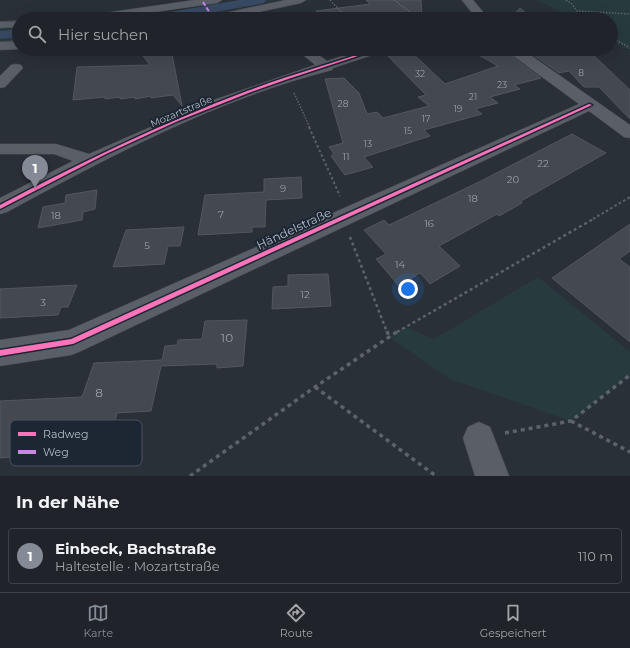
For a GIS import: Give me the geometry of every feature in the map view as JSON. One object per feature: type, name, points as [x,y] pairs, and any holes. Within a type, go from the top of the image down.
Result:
[{"type":"street","points":[[133,12],[217,0]]},
{"type":"street","points":[[245,12],[301,0]]},
{"type":"street","points":[[467,0],[474,12]]},
{"type":"street","points":[[265,8],[270,12]]},
{"type":"street","points":[[0,25],[12,24]]},
{"type":"street","points":[[0,46],[12,45]]},
{"type":"street","points":[[312,56],[327,67]]},
{"type":"street","name":"Mozartstraße","points":[[0,207],[90,161],[197,113],[288,78],[327,67],[357,56]]},
{"type":"street","points":[[522,56],[630,133]]},
{"type":"street","points":[[0,84],[16,68]]},
{"type":"street","name":"Händelstraße","points":[[0,353],[71,342],[590,104]]},
{"type":"street","points":[[0,150],[56,149],[90,161]]},
{"type":"street","points":[[478,438],[492,476]]},
{"type":"path","points":[[330,0],[341,12]]},
{"type":"path","points":[[394,0],[410,12]]},
{"type":"path","points":[[566,0],[579,11],[596,12]]},
{"type":"path","points":[[618,13],[630,14]]},
{"type":"path","points":[[618,41],[630,48]]},
{"type":"path","points":[[288,78],[346,216],[389,337]]},
{"type":"path","points":[[190,476],[315,387],[389,337],[630,197]]},
{"type":"path","points":[[478,438],[571,421],[630,375]]},
{"type":"path","points":[[315,387],[436,476]]},
{"type":"path","points":[[571,421],[630,452]]},
{"type":"green space","points":[[244,0],[279,0],[220,12],[172,12]]},
{"type":"green space","points":[[537,0],[630,0],[630,51],[618,44],[618,12],[560,12]]},
{"type":"green space","points":[[12,25],[12,41],[0,42],[0,26]]},
{"type":"green space","points":[[538,277],[630,352],[630,375],[571,421],[450,379],[389,337],[406,327],[434,339]]},
{"type":"building","points":[[366,0],[421,0],[422,12],[316,11],[370,4]]},
{"type":"building","points":[[520,8],[525,12],[516,12]]},
{"type":"building","points":[[143,56],[172,56],[182,106],[173,95],[151,98],[151,96],[135,99],[135,97],[120,99],[120,97],[105,99],[105,97],[73,100],[77,67],[150,65]]},
{"type":"building","points":[[388,56],[415,56],[445,84],[498,66],[480,56],[513,56],[541,78],[514,85],[520,89],[490,97],[498,103],[475,109],[482,114],[424,130],[430,136],[364,157],[373,167],[345,175],[331,156],[334,154],[329,147],[343,143],[325,79],[344,78],[359,93],[367,114],[377,112],[383,118],[429,106],[418,97],[426,95]]},
{"type":"building","points":[[535,56],[594,56],[630,90],[630,119],[599,87],[584,87],[569,71],[559,73]]},
{"type":"building","points":[[572,134],[606,153],[521,201],[522,203],[499,216],[497,214],[439,246],[460,266],[430,284],[420,273],[399,286],[376,259],[386,254],[364,230],[384,220],[389,225],[481,181]]},
{"type":"building","points":[[301,177],[302,198],[266,200],[265,227],[252,227],[252,232],[198,235],[205,195],[264,192],[264,179]]},
{"type":"building","points":[[97,190],[95,209],[83,212],[82,220],[38,228],[43,207],[65,203],[66,195]]},
{"type":"building","points":[[630,224],[630,251],[619,259],[630,267],[630,342],[552,278]]},
{"type":"building","points":[[184,227],[180,246],[168,246],[164,264],[113,267],[126,230]]},
{"type":"building","points":[[328,274],[331,306],[272,309],[273,287],[288,286],[288,275]]},
{"type":"building","points":[[77,285],[68,307],[61,307],[58,315],[0,318],[0,289]]},
{"type":"building","points":[[247,320],[243,366],[217,368],[217,364],[161,366],[151,411],[117,413],[115,420],[10,420],[10,457],[0,458],[0,401],[82,397],[94,363],[162,360],[165,346],[177,345],[178,340],[202,339],[205,321]]},
{"type":"waterway","points":[[192,12],[260,0]]},
{"type":"waterway","points":[[0,35],[12,34]]},
{"type":"marked path","points":[[203,2],[209,12]]},
{"type":"cycle path","points":[[0,207],[105,153],[177,120],[250,91],[357,56]]},
{"type":"cycle path","points":[[0,353],[71,342],[590,105]]},
{"type":"place","name":"Einbeck, Bachstraße","points":[[35,188]]}]
